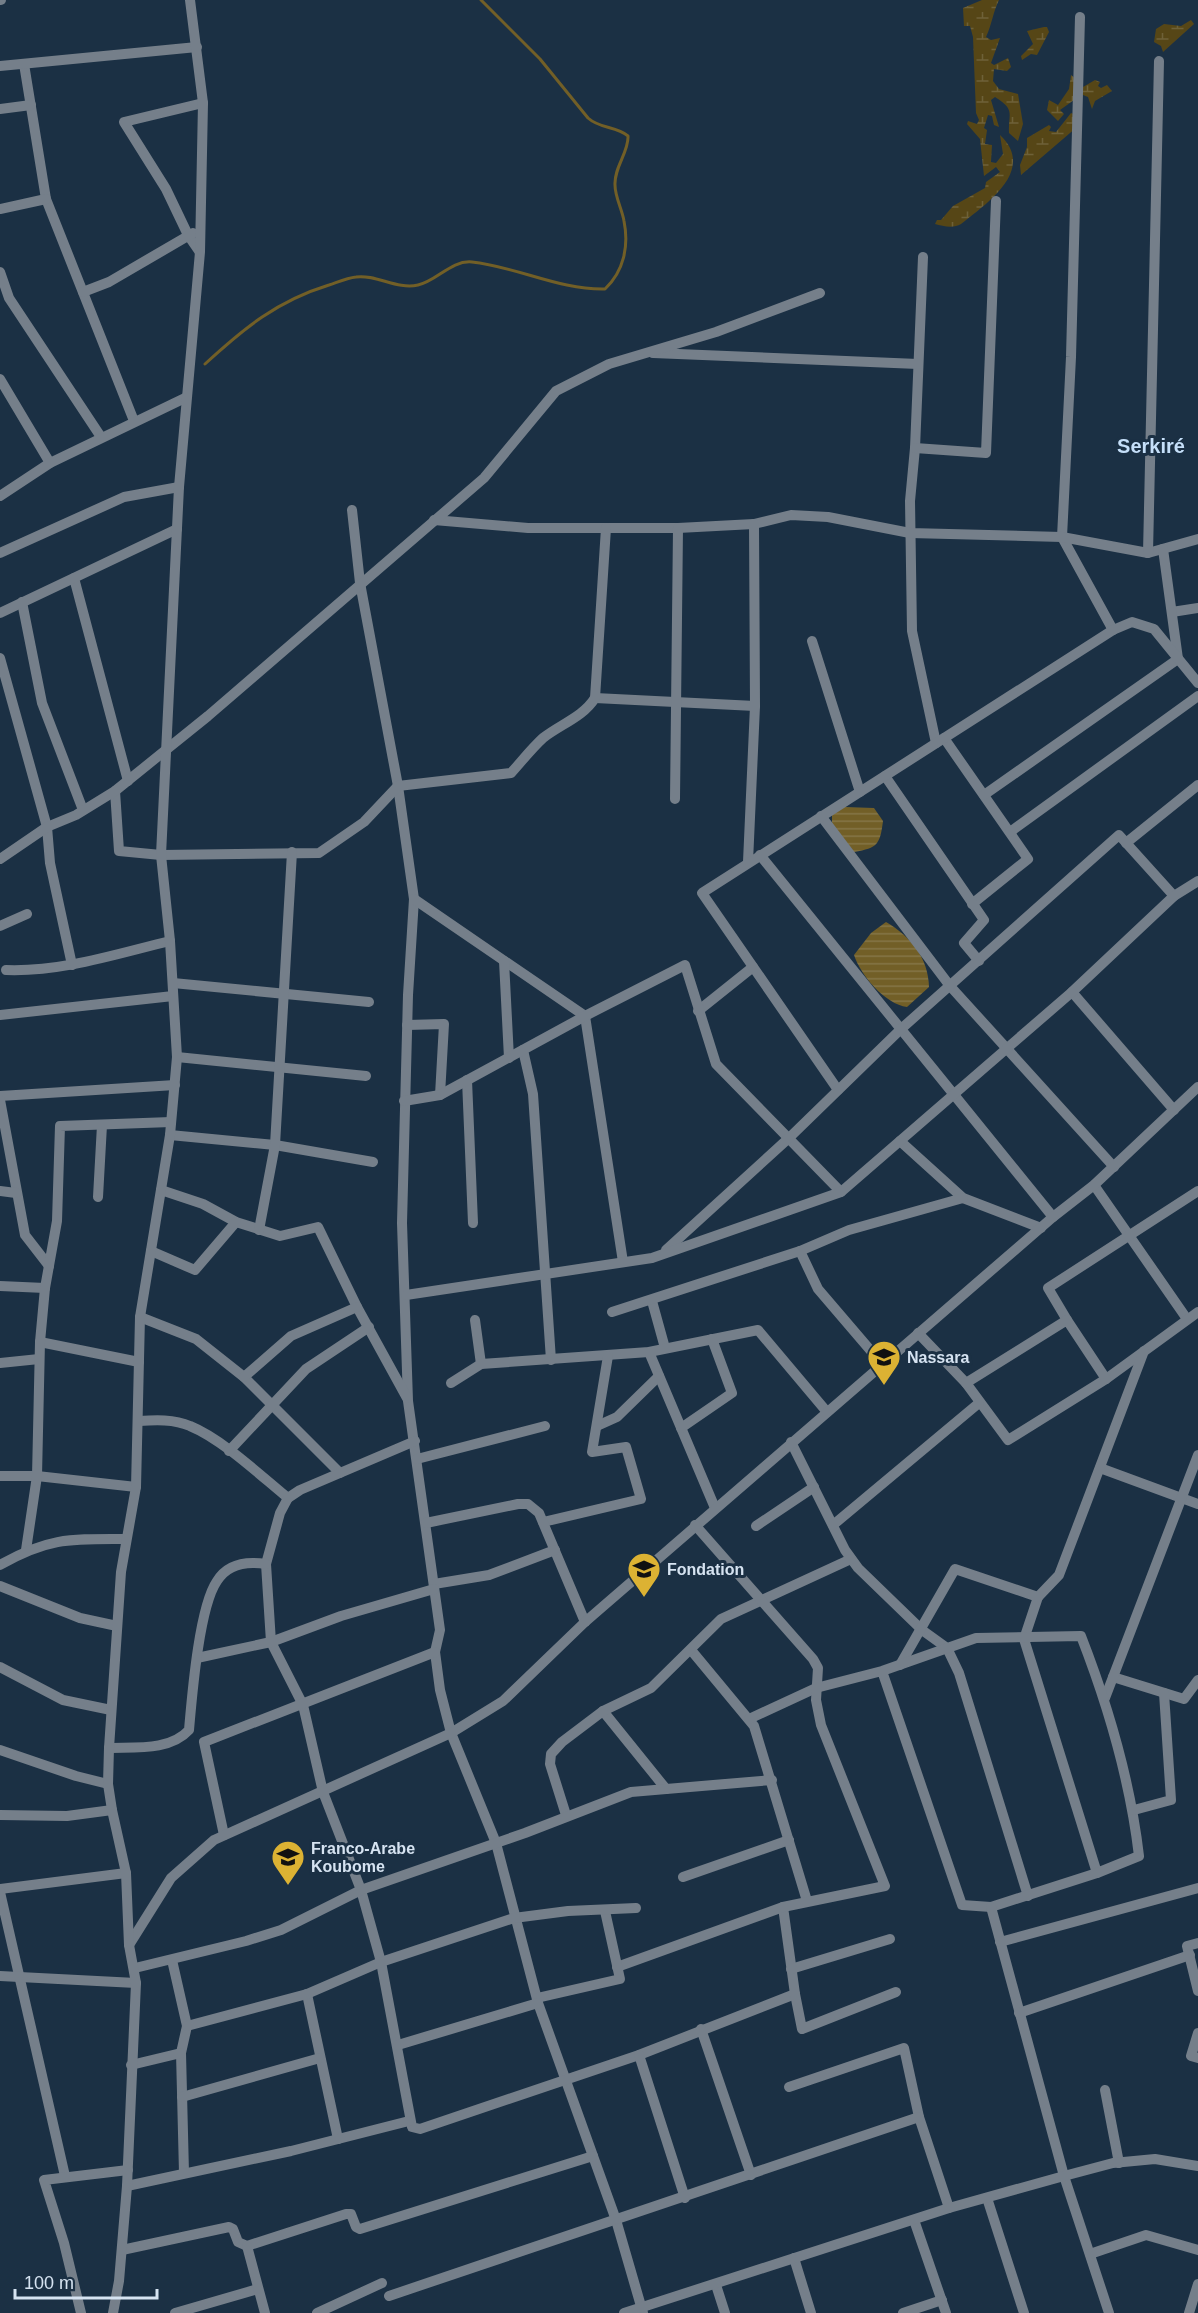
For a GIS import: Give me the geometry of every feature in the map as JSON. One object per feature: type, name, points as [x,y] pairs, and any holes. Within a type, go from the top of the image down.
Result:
[{"type":"street","points":[[113,2313],[122,2250],[127,2186],[136,1983],[129,1945],[126,1873],[111,1810],[108,1784],[109,1748],[117,1626],[126,1539],[136,1487],[140,1317],[170,1136],[177,1058],[170,941],[161,855],[179,486],[185,398],[200,252],[203,103],[190,0]]},
{"type":"street","points":[[1080,17],[1071,357],[1062,537],[1113,630]]},
{"type":"street","points":[[0,66],[197,47]]},
{"type":"street","points":[[1148,553],[1160,61]]},
{"type":"street","points":[[24,64],[46,199],[134,420]]},
{"type":"street","points":[[200,252],[188,235],[166,189],[124,122],[203,103]]},
{"type":"street","points":[[0,109],[31,105]]},
{"type":"street","points":[[0,209],[46,199]]},
{"type":"street","points":[[915,448],[986,453],[996,201]]},
{"type":"street","points":[[82,292],[109,282],[199,229]]},
{"type":"street","points":[[923,257],[915,448],[910,501],[912,631],[940,741],[984,795],[1029,859],[972,904]]},
{"type":"street","points":[[0,272],[9,298],[101,437]]},
{"type":"street","points":[[0,859],[47,828],[116,791],[167,750],[484,478],[556,391],[609,364],[716,332],[820,293]]},
{"type":"street","points":[[644,353],[918,364]]},
{"type":"street","points":[[0,379],[50,463]]},
{"type":"street","points":[[0,496],[50,463],[134,420],[185,398]]},
{"type":"street","points":[[0,554],[124,497],[179,486]]},
{"type":"street","points":[[352,510],[360,583],[398,786],[414,899],[404,1101],[402,1223],[408,1401],[440,1630],[435,1652],[440,1690],[451,1733],[496,1843],[514,1918],[538,2001],[616,2220],[642,2310]]},
{"type":"street","points":[[434,520],[528,528],[678,528],[754,524],[791,515],[828,517],[910,533],[1062,537],[1148,553],[1198,539]]},
{"type":"street","points":[[748,862],[755,706],[754,524]]},
{"type":"street","points":[[116,791],[119,851],[161,855],[319,853],[364,822],[398,786],[512,773],[525,755],[544,738],[587,711],[595,698],[606,528]]},
{"type":"street","points":[[675,799],[678,528]]},
{"type":"street","points":[[0,613],[177,529]]},
{"type":"street","points":[[1163,549],[1178,659]]},
{"type":"street","points":[[74,578],[128,781]]},
{"type":"street","points":[[22,602],[42,703],[83,810]]},
{"type":"street","points":[[1172,612],[1198,608]]},
{"type":"street","points":[[838,1090],[702,893],[1113,630],[1131,622],[1154,629],[1198,683]]},
{"type":"street","points":[[812,641],[860,792]]},
{"type":"street","points":[[0,658],[47,828],[50,863],[72,964]]},
{"type":"street","points":[[984,795],[1178,659]]},
{"type":"street","points":[[1010,832],[1198,696]]},
{"type":"street","points":[[595,698],[755,706]]},
{"type":"street","points":[[885,776],[984,920],[964,943],[979,961]]},
{"type":"street","points":[[1126,843],[1198,784]]},
{"type":"street","points":[[821,816],[950,986],[1114,1167]]},
{"type":"street","points":[[661,1255],[790,1137],[901,1029],[1119,835],[1174,896]]},
{"type":"street","points":[[259,1230],[275,1145],[292,852]]},
{"type":"street","points":[[760,855],[1053,1217]]},
{"type":"street","points":[[406,1295],[661,1255],[841,1192],[1072,992],[1174,896],[1198,881]]},
{"type":"street","points":[[414,899],[585,1016],[623,1262]]},
{"type":"street","points":[[0,926],[27,914]]},
{"type":"street","points":[[6,970],[37,971],[170,941]]},
{"type":"street","points":[[504,961],[509,1058]]},
{"type":"street","points":[[404,1101],[440,1095],[585,1016],[685,965],[716,1064],[790,1137],[841,1192]]},
{"type":"street","points":[[698,1011],[753,967]]},
{"type":"street","points":[[173,983],[369,1002]]},
{"type":"street","points":[[1072,992],[1174,1110]]},
{"type":"street","points":[[0,1015],[173,996]]},
{"type":"street","points":[[407,1025],[444,1024],[440,1095]]},
{"type":"street","points":[[523,1050],[533,1094],[551,1360]]},
{"type":"street","points":[[177,1058],[366,1076]]},
{"type":"street","points":[[467,1080],[473,1223]]},
{"type":"street","points":[[49,1266],[25,1235],[0,1098],[175,1085]]},
{"type":"street","points":[[129,1945],[171,1878],[224,1834],[323,1792],[451,1733],[503,1701],[585,1622],[695,1525],[1053,1217],[1094,1185],[1196,1091]]},
{"type":"street","points":[[26,1550],[37,1476],[40,1341],[45,1288],[57,1221],[60,1126],[171,1122]]},
{"type":"street","points":[[98,1197],[102,1125]]},
{"type":"street","points":[[170,1136],[275,1145],[373,1162]]},
{"type":"street","points":[[900,1141],[963,1198],[1041,1228]]},
{"type":"street","points":[[1094,1185],[1187,1319]]},
{"type":"street","points":[[161,1190],[203,1204],[236,1222],[279,1236],[318,1227],[357,1307],[408,1401]]},
{"type":"street","points":[[0,1191],[16,1193]]},
{"type":"street","points":[[1106,1378],[1048,1288],[1128,1234],[1198,1191]]},
{"type":"street","points":[[612,1312],[800,1251],[849,1230],[963,1198]]},
{"type":"street","points":[[151,1251],[195,1270],[236,1222]]},
{"type":"street","points":[[800,1251],[818,1289],[883,1365]]},
{"type":"street","points":[[0,1286],[45,1288]]},
{"type":"street","points":[[652,1300],[665,1348]]},
{"type":"street","points":[[244,1377],[291,1336],[357,1307]]},
{"type":"street","points":[[918,1333],[966,1383],[1008,1440],[1106,1378],[1198,1312]]},
{"type":"street","points":[[140,1317],[196,1340],[244,1377],[340,1473]]},
{"type":"street","points":[[476,1320],[481,1364]]},
{"type":"street","points":[[966,1383],[1067,1320]]},
{"type":"street","points":[[229,1451],[306,1369],[369,1327]]},
{"type":"street","points":[[451,1383],[481,1364],[649,1352],[758,1330],[827,1412]]},
{"type":"street","points":[[681,1428],[732,1393],[712,1339]]},
{"type":"street","points":[[40,1341],[139,1362]]},
{"type":"street","points":[[1096,1874],[1024,1639],[1038,1597],[1059,1575],[1145,1350]]},
{"type":"street","points":[[649,1352],[715,1508]]},
{"type":"street","points":[[543,1522],[641,1499],[626,1447],[592,1452],[608,1356]]},
{"type":"street","points":[[0,1363],[39,1359]]},
{"type":"street","points":[[597,1426],[617,1417],[659,1376]]},
{"type":"street","points":[[833,1525],[979,1403]]},
{"type":"street","points":[[139,1421],[159,1419],[190,1425],[229,1451],[288,1498]]},
{"type":"street","points":[[417,1460],[545,1426]]},
{"type":"street","points":[[415,1441],[288,1498],[280,1513],[266,1564],[270,1642],[303,1705],[323,1792],[361,1890],[381,1962],[398,2045],[411,2127],[420,2129],[568,2080],[795,1994]]},
{"type":"street","points":[[791,1442],[851,1558],[922,1630],[946,1648],[959,1673],[1028,1896]]},
{"type":"street","points":[[1105,1698],[1198,1455]]},
{"type":"street","points":[[1100,1468],[1198,1504]]},
{"type":"street","points":[[0,1476],[37,1476],[136,1487]]},
{"type":"street","points":[[756,1526],[814,1487]]},
{"type":"street","points":[[426,1523],[528,1504],[539,1513],[585,1622]]},
{"type":"street","points":[[617,1967],[783,1907],[885,1886],[821,1725],[816,1688],[818,1668],[813,1659],[695,1525]]},
{"type":"street","points":[[0,1565],[26,1550],[54,1541],[126,1539]]},
{"type":"street","points":[[197,1658],[270,1642],[434,1586],[489,1575],[555,1550]]},
{"type":"street","points":[[566,1815],[550,1764],[551,1754],[562,1742],[603,1711],[651,1688],[721,1618],[763,1601],[851,1558]]},
{"type":"street","points":[[109,1748],[153,1747],[184,1735],[189,1730],[197,1658],[209,1597],[217,1581],[228,1569],[244,1563],[266,1564]]},
{"type":"street","points":[[900,1665],[955,1569],[1038,1597]]},
{"type":"street","points":[[0,1586],[80,1618],[117,1626]]},
{"type":"street","points":[[749,1719],[816,1688],[882,1671],[976,1638],[1024,1639],[1081,1636],[1105,1698],[1134,1810],[1139,1856],[1096,1874],[991,1907],[962,1905],[882,1671]]},
{"type":"street","points":[[691,1650],[754,1726],[807,1902]]},
{"type":"street","points":[[224,1834],[204,1742],[435,1652]]},
{"type":"street","points":[[0,1667],[63,1700],[111,1710]]},
{"type":"street","points":[[1113,1677],[1184,1699],[1198,1680]]},
{"type":"street","points":[[1134,1810],[1171,1800],[1164,1693]]},
{"type":"street","points":[[603,1711],[666,1789]]},
{"type":"street","points":[[0,1750],[76,1776],[108,1784]]},
{"type":"street","points":[[135,1968],[281,1930],[361,1890],[496,1843],[631,1792],[772,1780]]},
{"type":"street","points":[[0,1815],[67,1816],[111,1810]]},
{"type":"street","points":[[683,1877],[789,1840]]},
{"type":"street","points":[[64,2176],[21,1976],[0,1891],[126,1873]]},
{"type":"street","points":[[1000,1942],[1198,1888]]},
{"type":"street","points":[[783,1907],[802,2029],[896,1992]]},
{"type":"street","points":[[991,1907],[1064,2176],[1109,2313]]},
{"type":"street","points":[[187,2026],[307,1994],[381,1962],[514,1918],[568,1911],[636,1908]]},
{"type":"street","points":[[398,2045],[538,2001],[620,1979],[605,1911]]},
{"type":"street","points":[[791,1969],[890,1939]]},
{"type":"street","points":[[1198,1943],[1188,1946],[1198,1991]]},
{"type":"street","points":[[1019,2013],[1190,1955]]},
{"type":"street","points":[[172,1960],[187,2026],[181,2053],[184,2173]]},
{"type":"street","points":[[0,1976],[136,1983]]},
{"type":"street","points":[[307,1994],[338,2139]]},
{"type":"street","points":[[701,2029],[751,2175]]},
{"type":"street","points":[[1198,2033],[1191,2056],[1198,2058]]},
{"type":"street","points":[[789,2087],[904,2048],[920,2117],[949,2208]]},
{"type":"street","points":[[131,2065],[181,2053]]},
{"type":"street","points":[[639,2055],[685,2198]]},
{"type":"street","points":[[182,2097],[320,2058]]},
{"type":"street","points":[[1105,2091],[1119,2163]]},
{"type":"street","points":[[389,2296],[920,2117]]},
{"type":"street","points":[[127,2186],[409,2121]]},
{"type":"street","points":[[122,2250],[229,2227],[238,2242],[248,2246],[346,2214],[351,2214],[356,2227],[360,2229],[593,2156]]},
{"type":"street","points":[[624,2313],[642,2310],[949,2208],[1064,2176],[1119,2163],[1155,2159],[1198,2166]]},
{"type":"street","points":[[81,2313],[64,2243],[44,2180],[128,2170]]},
{"type":"street","points":[[987,2198],[1024,2313]]},
{"type":"street","points":[[914,2220],[946,2313]]},
{"type":"street","points":[[1090,2254],[1146,2235],[1198,2250]]},
{"type":"street","points":[[248,2246],[265,2313]]},
{"type":"street","points":[[794,2258],[811,2313]]},
{"type":"street","points":[[317,2313],[382,2283]]},
{"type":"street","points":[[1189,2313],[1198,2284]]},
{"type":"street","points":[[716,2285],[725,2313]]},
{"type":"street","points":[[175,2313],[258,2289]]},
{"type":"street","points":[[903,2313],[942,2300]]},
{"type":"green space","points":[[982,0],[999,0],[986,37],[991,40],[1000,38],[991,63],[994,65],[1008,58],[1011,67],[1007,71],[994,69],[993,81],[999,89],[1018,94],[1023,124],[1018,141],[1009,133],[1010,116],[1006,105],[995,97],[991,100],[999,127],[994,125],[992,116],[988,115],[984,128],[987,130],[985,144],[992,145],[991,162],[996,163],[1003,154],[1000,135],[1010,148],[1013,161],[1011,173],[1004,185],[983,207],[958,226],[951,227],[935,224],[953,206],[985,188],[986,182],[1000,172],[996,167],[984,176],[980,139],[967,124],[968,121],[977,124],[979,120],[976,113],[973,37],[970,26],[964,26],[963,8]]},
{"type":"green space","points":[[1191,20],[1194,24],[1163,52],[1161,46],[1154,42],[1156,29],[1164,24],[1181,26]]},
{"type":"green space","points":[[1047,27],[1049,32],[1037,55],[1031,54],[1022,60],[1021,56],[1033,44],[1027,31]]},
{"type":"green space","points":[[1071,75],[1076,79],[1074,100],[1060,110],[1064,114],[1058,121],[1047,110],[1049,100],[1058,105],[1069,89]]},
{"type":"green space","points":[[1095,80],[1100,82],[1098,86],[1101,88],[1107,85],[1112,91],[1095,101],[1092,109],[1088,97],[1083,95],[1083,87]]},
{"type":"green space","points":[[1071,113],[1076,115],[1077,127],[1021,175],[1020,165],[1027,147],[1027,138],[1049,125],[1051,127],[1049,131],[1056,132]]},
{"type":"shaded area","points":[[844,807],[874,808],[883,821],[881,835],[876,844],[868,849],[854,852],[832,824],[832,815]]},
{"type":"shaded area","points":[[886,922],[910,941],[922,957],[928,976],[929,987],[907,1007],[890,1001],[882,995],[862,972],[854,955],[871,933]]},
{"type":"waterway","points":[[205,364],[262,317],[293,299],[342,280],[364,277],[402,285],[418,285],[457,264],[472,262],[506,268],[571,286],[605,289],[611,282],[624,258],[626,240],[624,221],[616,194],[615,178],[628,136],[588,118],[540,59],[481,0]]},
{"type":"place","name":"Nassara","points":[[884,1386]]},
{"type":"place","name":"Fondation","points":[[644,1598]]},
{"type":"place","name":"Franco-Arabe Koubome","points":[[288,1886]]},
{"type":"district","name":"Serkiré","points":[[1151,446]]}]
